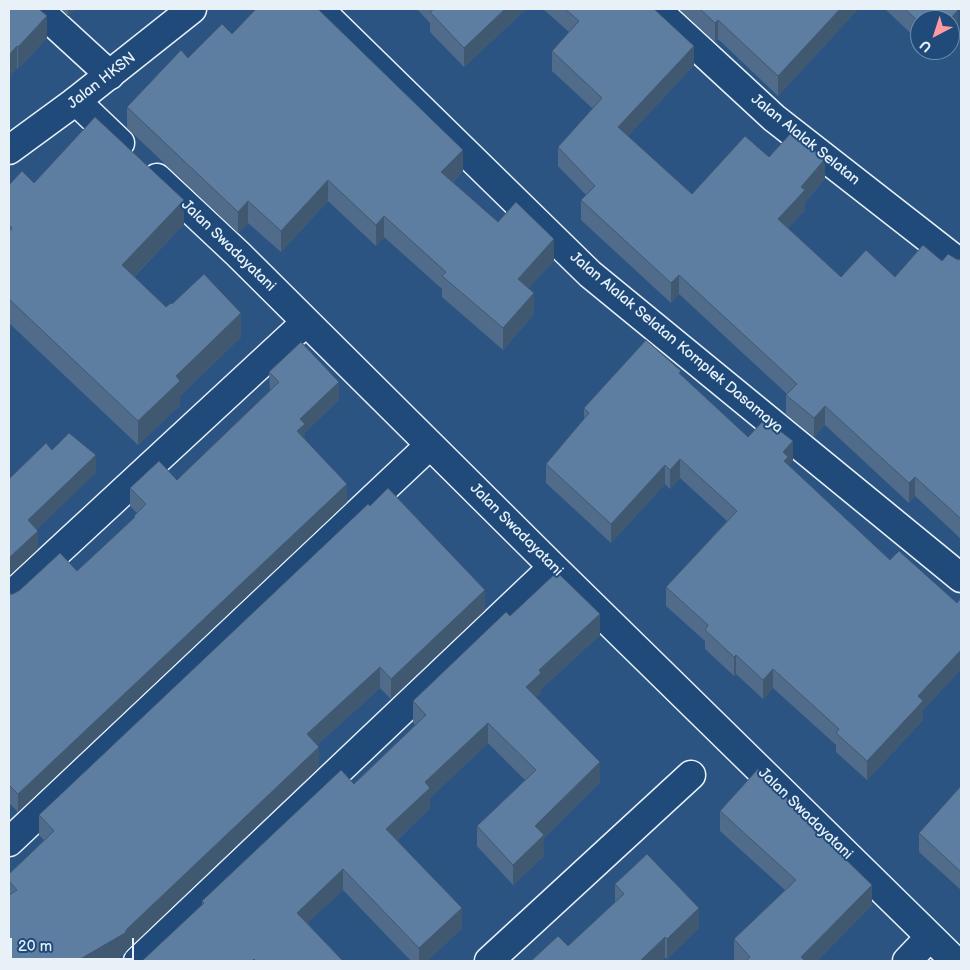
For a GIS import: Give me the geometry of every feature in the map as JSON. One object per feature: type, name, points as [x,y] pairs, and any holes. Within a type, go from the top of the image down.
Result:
[{"type":"street","points":[[38,9],[110,75]]},
{"type":"street","name":"Jalan HKSN","points":[[9,150],[110,75],[192,9]]},
{"type":"street","name":"Jalan Alalak Selatan Komplek Dasamaya","points":[[319,9],[590,274],[961,578]]},
{"type":"street","name":"Jalan Alalak Selatan","points":[[656,9],[774,118],[961,264]]},
{"type":"street","name":"Jalan Swadayatani","points":[[76,101],[238,254],[553,567],[955,961]]},
{"type":"street","points":[[9,597],[306,322]]},
{"type":"street","points":[[9,842],[430,445]]},
{"type":"street","points":[[138,961],[553,567]]},
{"type":"street","points":[[489,961],[691,775]]},
{"type":"street","points":[[907,961],[930,937]]},
{"type":"building","points":[[9,9],[39,9],[47,16],[9,55]]},
{"type":"building","points":[[256,9],[318,9],[463,150],[441,172],[498,222],[516,202],[554,239],[518,279],[534,293],[503,328],[442,276],[446,272],[384,216],[376,225],[328,180],[281,231],[248,201],[238,212],[127,107],[181,50],[188,58],[222,24],[232,34]]},
{"type":"building","points":[[434,9],[505,9],[464,48],[430,12]]},
{"type":"building","points":[[565,9],[654,9],[694,46],[618,127],[692,194],[745,136],[769,157],[792,132],[825,159],[801,187],[805,190],[778,219],[841,277],[866,250],[895,277],[923,245],[942,261],[948,254],[958,260],[961,259],[961,519],[915,477],[909,483],[825,406],[814,418],[786,395],[797,384],[679,275],[671,283],[581,200],[595,186],[558,147],[602,98],[552,51],[579,21]]},
{"type":"building","points":[[700,9],[840,9],[778,76],[718,20],[715,23]]},
{"type":"building","points":[[905,9],[958,10],[910,10],[910,14]]},
{"type":"building","points":[[95,117],[184,200],[122,265],[166,307],[172,304],[204,274],[241,313],[176,376],[180,381],[138,421],[9,299],[9,232],[12,228],[9,225],[9,185],[22,171],[34,183]]},
{"type":"building","points":[[646,340],[681,371],[679,373],[748,437],[765,419],[793,441],[783,452],[788,457],[784,461],[890,560],[899,551],[957,603],[961,598],[961,650],[918,696],[923,701],[867,761],[836,733],[839,729],[773,669],[763,680],[736,655],[734,657],[705,630],[708,625],[666,587],[737,511],[680,459],[670,470],[665,465],[611,524],[546,464],[589,413],[584,408]]},
{"type":"building","points":[[301,342],[339,382],[300,419],[305,424],[297,431],[347,484],[18,794],[9,787],[9,594],[20,590],[60,553],[77,571],[135,517],[146,504],[130,488],[159,461],[177,480],[279,382],[269,372]]},
{"type":"building","points":[[69,433],[96,455],[28,520],[38,531],[9,558],[9,479],[46,443],[52,450]]},
{"type":"building","points":[[388,488],[485,590],[391,679],[380,667],[307,734],[319,747],[127,929],[125,933],[77,961],[9,961],[9,895],[17,890],[9,881],[9,874],[54,831],[39,815],[368,504],[370,506]]},
{"type":"building","points":[[557,572],[600,614],[539,670],[541,673],[526,687],[600,762],[535,826],[544,835],[513,865],[477,826],[536,770],[488,723],[425,782],[430,788],[386,829],[462,908],[419,948],[343,869],[297,913],[343,961],[256,961],[254,959],[252,961],[142,961],[204,903],[202,901],[341,770],[354,784],[426,715],[413,701],[506,612],[510,616]]},
{"type":"building","points":[[758,769],[798,809],[796,811],[872,885],[801,957],[805,961],[746,961],[750,957],[734,939],[796,880],[720,811]]},
{"type":"building","points":[[961,786],[961,872],[919,833]]},
{"type":"building","points":[[647,854],[699,908],[667,939],[665,937],[640,961],[531,961],[558,936],[568,946],[624,894],[615,884]]}]
